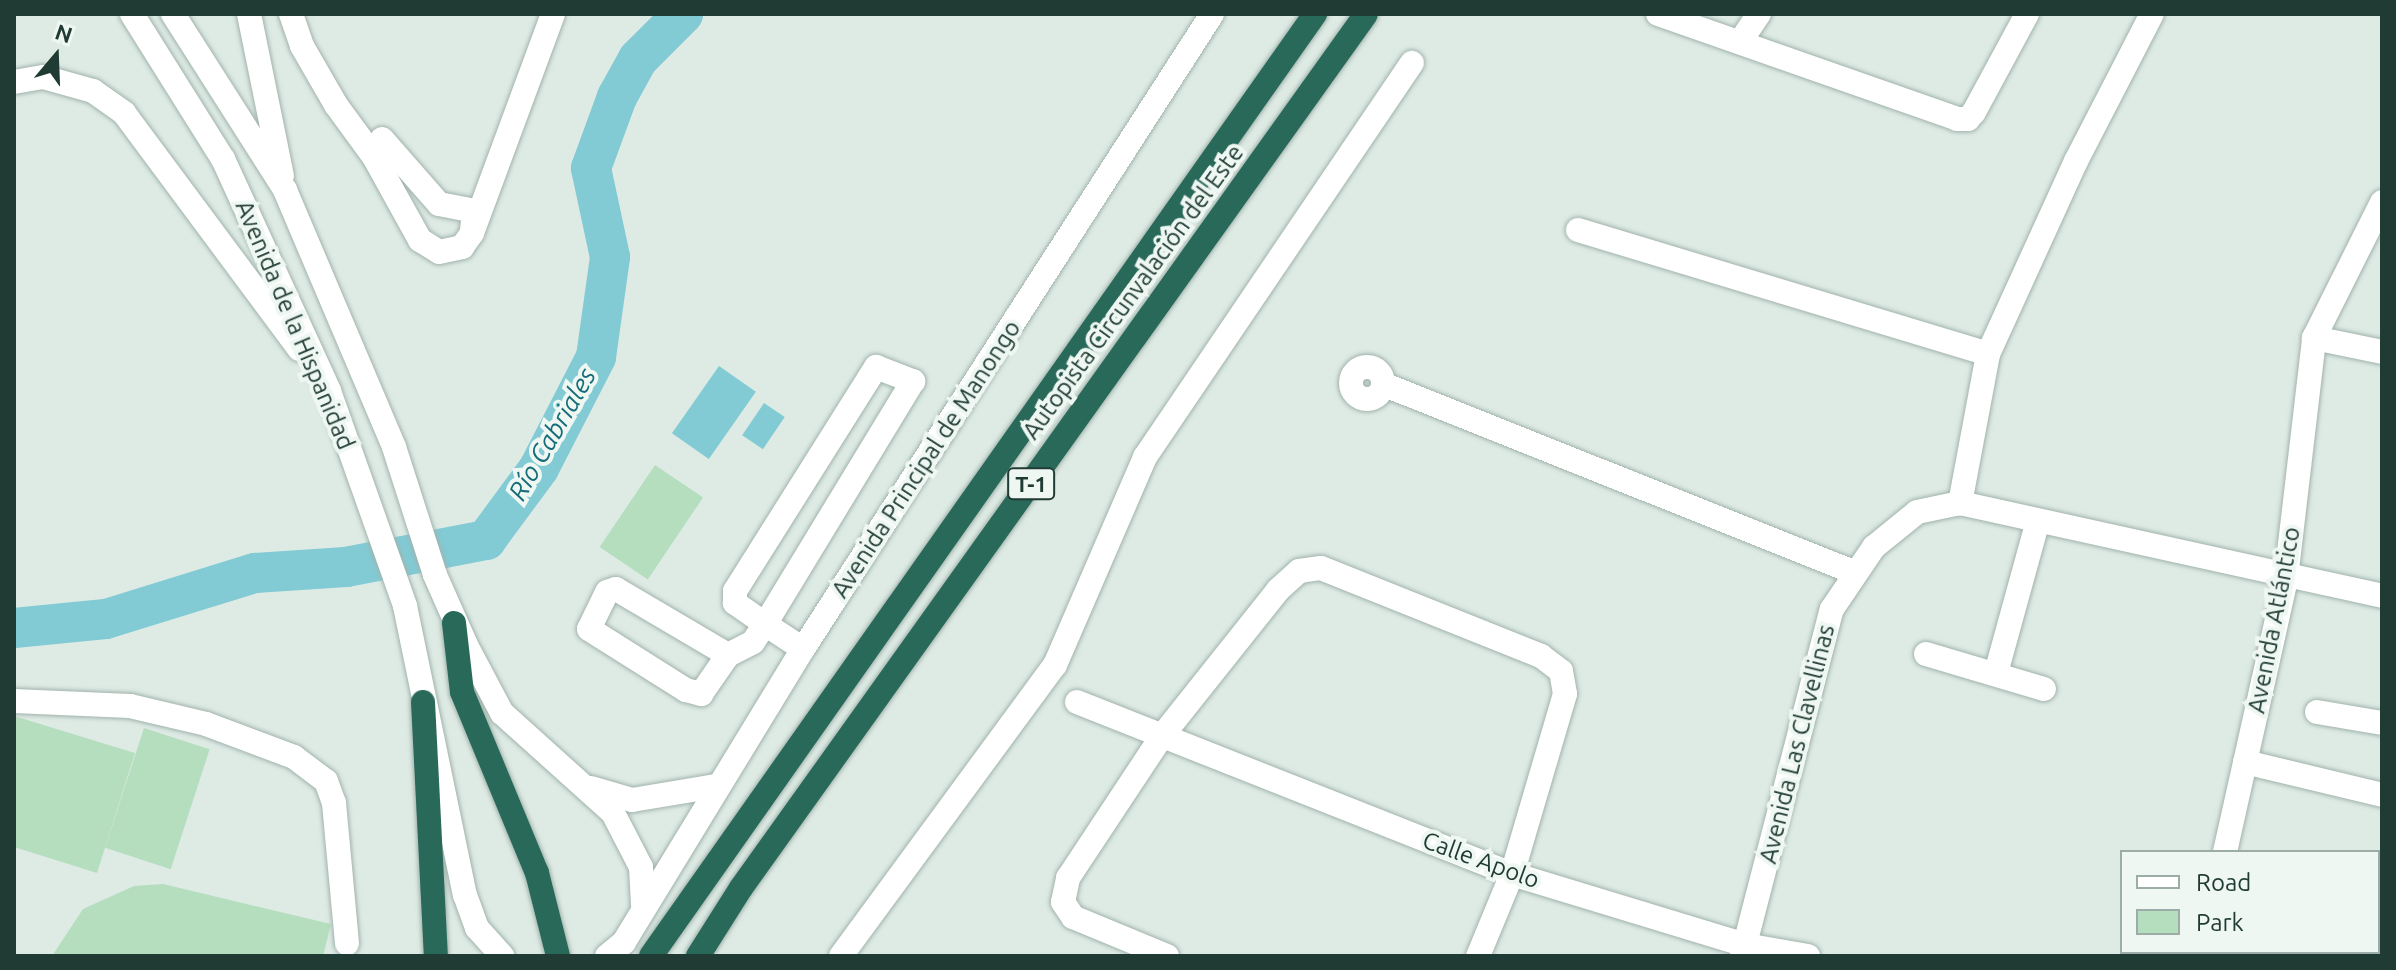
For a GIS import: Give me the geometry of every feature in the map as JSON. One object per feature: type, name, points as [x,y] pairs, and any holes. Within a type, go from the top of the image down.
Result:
[{"type":"highway","name":"Autopista Circunvalación del Este","points":[[651,956],[1315,14]]},
{"type":"highway","name":"Autopista Circunvalación del Este","points":[[698,956],[741,888],[1366,14]]},
{"type":"highway","points":[[454,623],[462,692],[537,873],[558,956]]},
{"type":"highway","points":[[423,702],[436,956]]},
{"type":"street","name":"Avenida de la Hispanidad","points":[[132,14],[223,159],[329,391],[405,606],[465,895],[477,928],[502,956]]},
{"type":"street","name":"Avenida de la Hispanidad","points":[[173,14],[285,190],[394,447],[435,575],[454,623],[502,713],[613,813],[641,867],[643,905]]},
{"type":"street","points":[[249,14],[285,190]]},
{"type":"street","points":[[291,14],[302,46],[420,240],[439,252],[462,247],[472,233],[553,14]]},
{"type":"street","name":"Avenida Principal de Manongo","points":[[607,956],[624,942],[643,905],[803,649],[1212,14]]},
{"type":"street","points":[[1658,14],[1968,119],[2027,14]]},
{"type":"street","points":[[1740,42],[1759,14]]},
{"type":"street","points":[[2152,14],[2076,161],[1988,354],[1960,503],[2286,578],[2382,596]]},
{"type":"street","points":[[841,956],[1055,665],[1145,457],[1412,63]]},
{"type":"street","points":[[14,82],[56,80],[93,91],[124,113],[329,391]]},
{"type":"street","points":[[382,139],[439,204],[474,211],[472,233]]},
{"type":"street","name":"Avenida Atlántico","points":[[2225,850],[2286,578],[2314,338],[2382,202]]},
{"type":"street","points":[[1578,230],[1988,354]]},
{"type":"street","points":[[2314,338],[2382,352]]},
{"type":"street","points":[[728,655],[616,589],[607,592],[589,629],[693,693],[701,694],[728,655],[753,642],[765,624],[913,381],[876,367],[735,591],[735,603],[765,624],[803,649]]},
{"type":"street","points":[[1385,385],[1856,573]]},
{"type":"street","name":"Avenida Las Clavellinas","points":[[1744,951],[1811,676],[1832,609],[1874,547],[1917,512],[1960,503]]},
{"type":"street","points":[[1996,673],[2038,521]]},
{"type":"street","points":[[1167,956],[1073,917],[1063,902],[1068,878],[1162,736],[1278,590],[1299,571],[1321,568],[1541,656],[1561,671],[1565,694],[1512,874],[1478,956]]},
{"type":"street","points":[[1926,654],[2044,689]]},
{"type":"street","points":[[14,701],[130,706],[206,724],[294,757],[326,781],[334,803],[347,943]]},
{"type":"street","name":"Calle Apolo","points":[[1077,702],[1512,874],[1744,951],[1808,956]]},
{"type":"street","points":[[2317,712],[2382,723]]},
{"type":"street","points":[[2245,762],[2382,795]]},
{"type":"street","points":[[579,785],[632,800],[717,786]]},
{"type":"green space","points":[[655,465],[703,497],[648,580],[600,547]]},
{"type":"green space","points":[[14,716],[135,753],[97,873],[14,847]]},
{"type":"green space","points":[[144,728],[210,749],[171,869],[105,848]]},
{"type":"green space","points":[[163,884],[331,924],[323,956],[52,956],[83,909],[134,886]]},
{"type":"water","points":[[719,366],[756,392],[709,459],[672,433]]},
{"type":"water","points":[[764,403],[785,417],[763,449],[742,435]]},
{"type":"waterway","name":"Río Cabriales","points":[[14,628],[106,619],[255,573],[346,567],[486,540],[539,468],[596,357],[610,257],[591,168],[617,97],[638,59],[683,14]]}]
